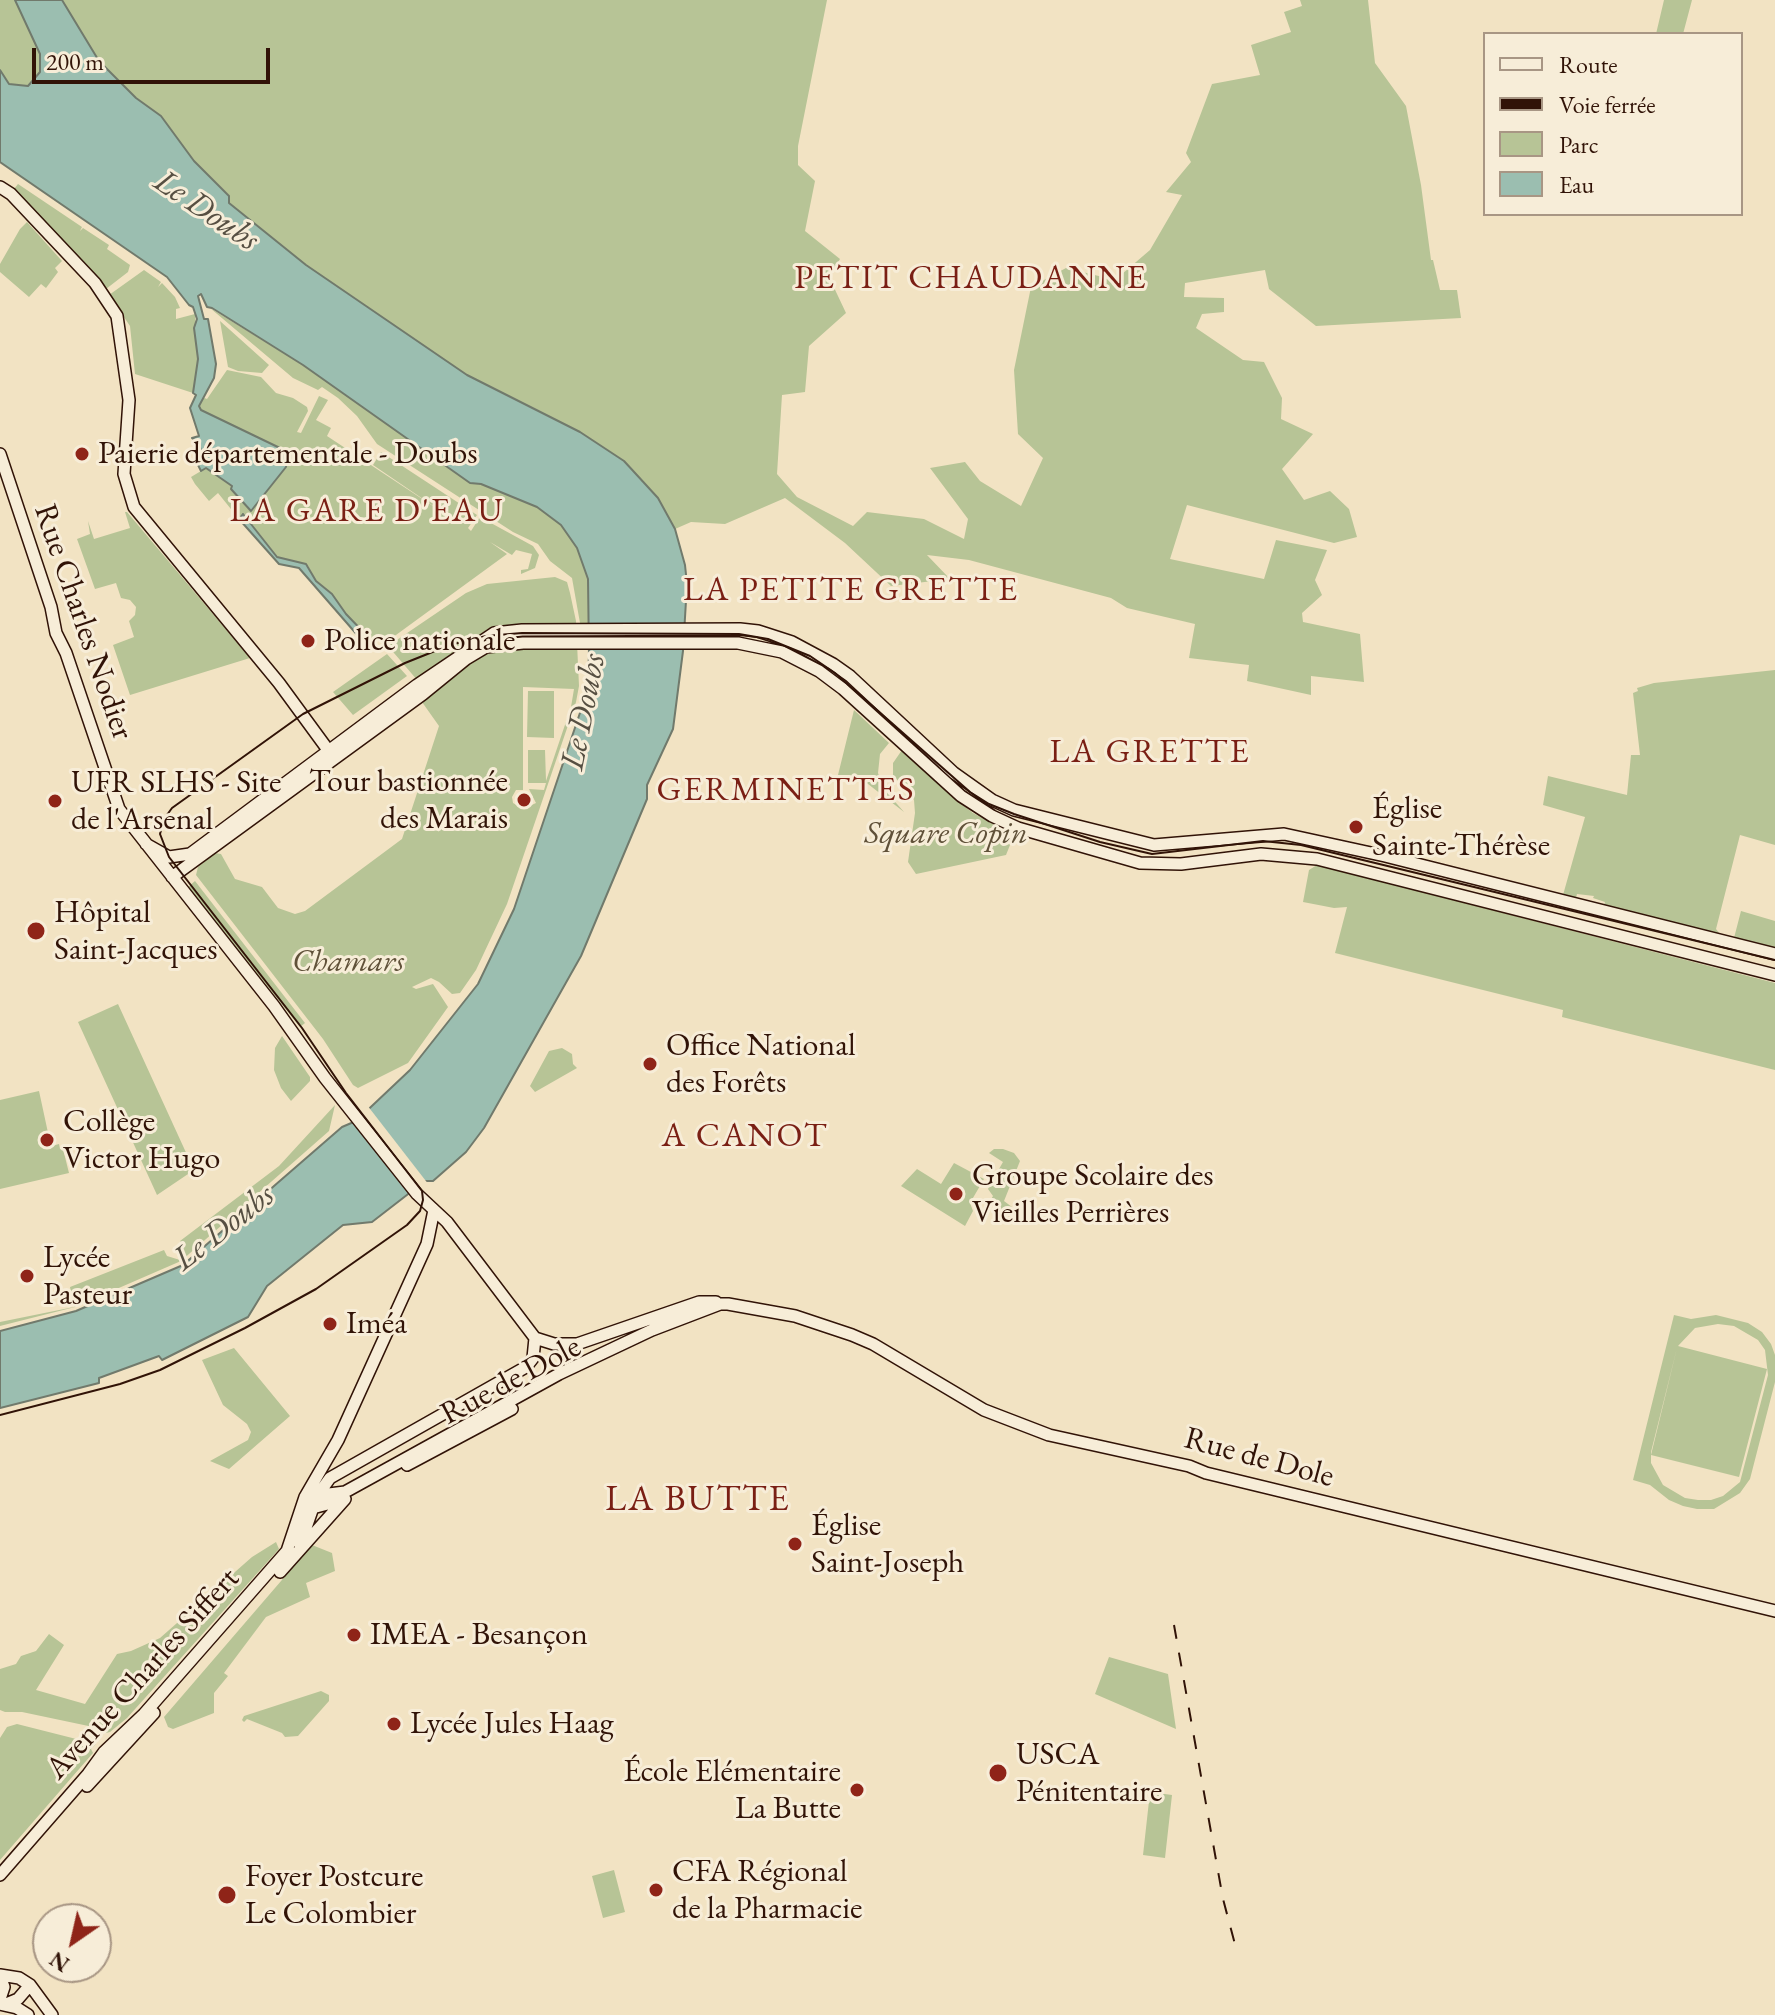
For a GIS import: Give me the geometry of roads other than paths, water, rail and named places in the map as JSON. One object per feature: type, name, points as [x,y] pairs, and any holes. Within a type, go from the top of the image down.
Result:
[{"type":"main road","points":[[0,187],[11,194],[95,283],[114,310],[120,330],[129,400],[124,474],[127,490],[142,519],[279,683],[331,754]]},
{"type":"main road","name":"Rue Charles Nodier","points":[[0,454],[51,607],[56,633],[66,653],[116,804],[417,1194],[457,1236],[535,1338]]},
{"type":"main road","points":[[146,844],[169,857],[190,854],[479,650],[522,636],[740,629],[758,631],[792,642],[833,664],[850,676],[954,773],[992,800],[1014,810],[1154,845],[1264,834],[1303,838],[1775,954]]},
{"type":"main road","points":[[522,636],[738,643],[782,652],[819,671],[843,689],[961,796],[1009,824],[1140,863],[1181,864],[1261,854],[1299,856],[1775,975]]},
{"type":"main road","points":[[172,877],[331,754]]},
{"type":"main road","name":"Avenue Charles Siffert","points":[[287,1564],[305,1535],[312,1500],[427,1244],[434,1210]]},
{"type":"main road","points":[[427,1244],[441,1232],[457,1236]]},
{"type":"main road","points":[[312,1500],[334,1475],[526,1367],[533,1358],[535,1338],[569,1345],[699,1302],[720,1304]]},
{"type":"main road","name":"Rue de Dole","points":[[301,1511],[312,1500],[345,1492],[559,1374],[652,1330],[720,1304],[795,1316],[852,1335],[873,1344],[984,1410],[1049,1435],[1189,1466],[1206,1473],[1775,1611]]},
{"type":"main road","name":"Rue de Dole","points":[[312,1500],[345,1499],[563,1381],[655,1336],[714,1312],[749,1308]]},
{"type":"main road","name":"Avenue Charles Siffert","points":[[0,1886],[345,1499]]},
{"type":"main road","name":"Avenue Charles Siffert","points":[[0,1875],[117,1737],[144,1714],[277,1565],[292,1540],[301,1511]]},
{"type":"main road","points":[[2,2002],[4,1987],[0,1975],[19,1978],[30,1985],[52,2015]]},
{"type":"main road","points":[[2,2002],[18,1999],[30,1985]]},
{"type":"main road","points":[[2,2002],[28,2015]]},
{"type":"water","name":"Le Doubs","points":[[15,0],[62,0],[99,61],[136,98],[161,116],[194,161],[229,196],[229,203],[306,265],[467,375],[580,432],[624,461],[658,498],[675,529],[687,584],[683,651],[673,729],[647,785],[647,799],[581,956],[484,1128],[466,1152],[433,1181],[425,1181],[372,1222],[343,1225],[267,1286],[248,1317],[162,1360],[159,1356],[99,1378],[99,1383],[0,1408],[0,1331],[76,1311],[183,1265],[342,1127],[356,1121],[410,1070],[478,984],[514,909],[586,695],[589,657],[588,579],[577,548],[561,525],[537,507],[481,484],[470,483],[303,365],[207,307],[201,294],[198,296],[204,319],[208,319],[216,364],[214,378],[199,406],[201,410],[282,449],[287,459],[286,467],[251,511],[231,489],[232,486],[206,468],[201,471],[196,461],[203,457],[199,444],[192,438],[199,436],[190,408],[196,395],[193,393],[198,359],[194,328],[197,319],[193,307],[167,277],[0,162],[0,70],[9,84],[28,86],[40,72],[40,54]]},
{"type":"water","points":[[243,514],[277,557],[306,564],[316,581],[332,594],[371,640],[366,645],[299,568],[279,564],[239,519]]},
{"type":"tram line","points":[[0,1415],[120,1384],[160,1370],[316,1289],[407,1225],[420,1211],[422,1191],[346,1093],[302,1028],[169,857],[160,834],[164,819],[172,808],[303,714],[405,663],[450,645],[486,636],[522,633],[739,634],[768,639],[810,656],[835,673],[970,792],[989,804],[1100,842],[1152,854],[1263,841],[1301,845],[1775,960]]},
{"type":"railway","points":[[1174,1625],[1223,1899],[1236,1948]]},
{"type":"place","name":"Paierie départementale - Doubs","points":[[82,454]]},
{"type":"place","name":"Police nationale","points":[[308,641]]},
{"type":"place","name":"Tour bastionnée des Marais","points":[[524,800]]},
{"type":"place","name":"UFR SLHS - Site de l'Arsenal","points":[[55,801]]},
{"type":"place","name":"Église Sainte-Thérèse","points":[[1356,827]]},
{"type":"place","name":"Hôpital Saint-Jacques","points":[[36,931]]},
{"type":"place","name":"Office National des Forêts","points":[[650,1064]]},
{"type":"place","name":"Collège Victor Hugo","points":[[47,1140]]},
{"type":"place","name":"Groupe Scolaire des Vieilles Perrières","points":[[956,1194]]},
{"type":"place","name":"Lycée Pasteur","points":[[27,1276]]},
{"type":"place","name":"Iméa","points":[[330,1324]]},
{"type":"place","name":"Église Saint-Joseph","points":[[795,1544]]},
{"type":"place","name":"IMEA - Besançon","points":[[354,1635]]},
{"type":"place","name":"Lycée Jules Haag","points":[[394,1724]]},
{"type":"place","name":"USCA Pénitentaire","points":[[998,1773]]},
{"type":"place","name":"École Elémentaire La Butte","points":[[857,1790]]},
{"type":"place","name":"CFA Régional de la Pharmacie","points":[[656,1890]]},
{"type":"place","name":"Foyer Postcure Le Colombier","points":[[227,1895]]},
{"type":"district","name":"PETIT CHAUDANNE","points":[[971,279]]},
{"type":"district","name":"LA GARE D'EAU","points":[[367,512]]},
{"type":"district","name":"LA PETITE GRETTE","points":[[851,591]]},
{"type":"district","name":"LA GRETTE","points":[[1150,753]]},
{"type":"district","name":"GERMINETTES","points":[[786,791]]},
{"type":"district","name":"A CANOT","points":[[745,1137]]},
{"type":"district","name":"LA BUTTE","points":[[698,1500]]},
{"type":"park label","name":"Square Copin","points":[[946,834]]},
{"type":"park label","name":"Chamars","points":[[348,962]]}]
